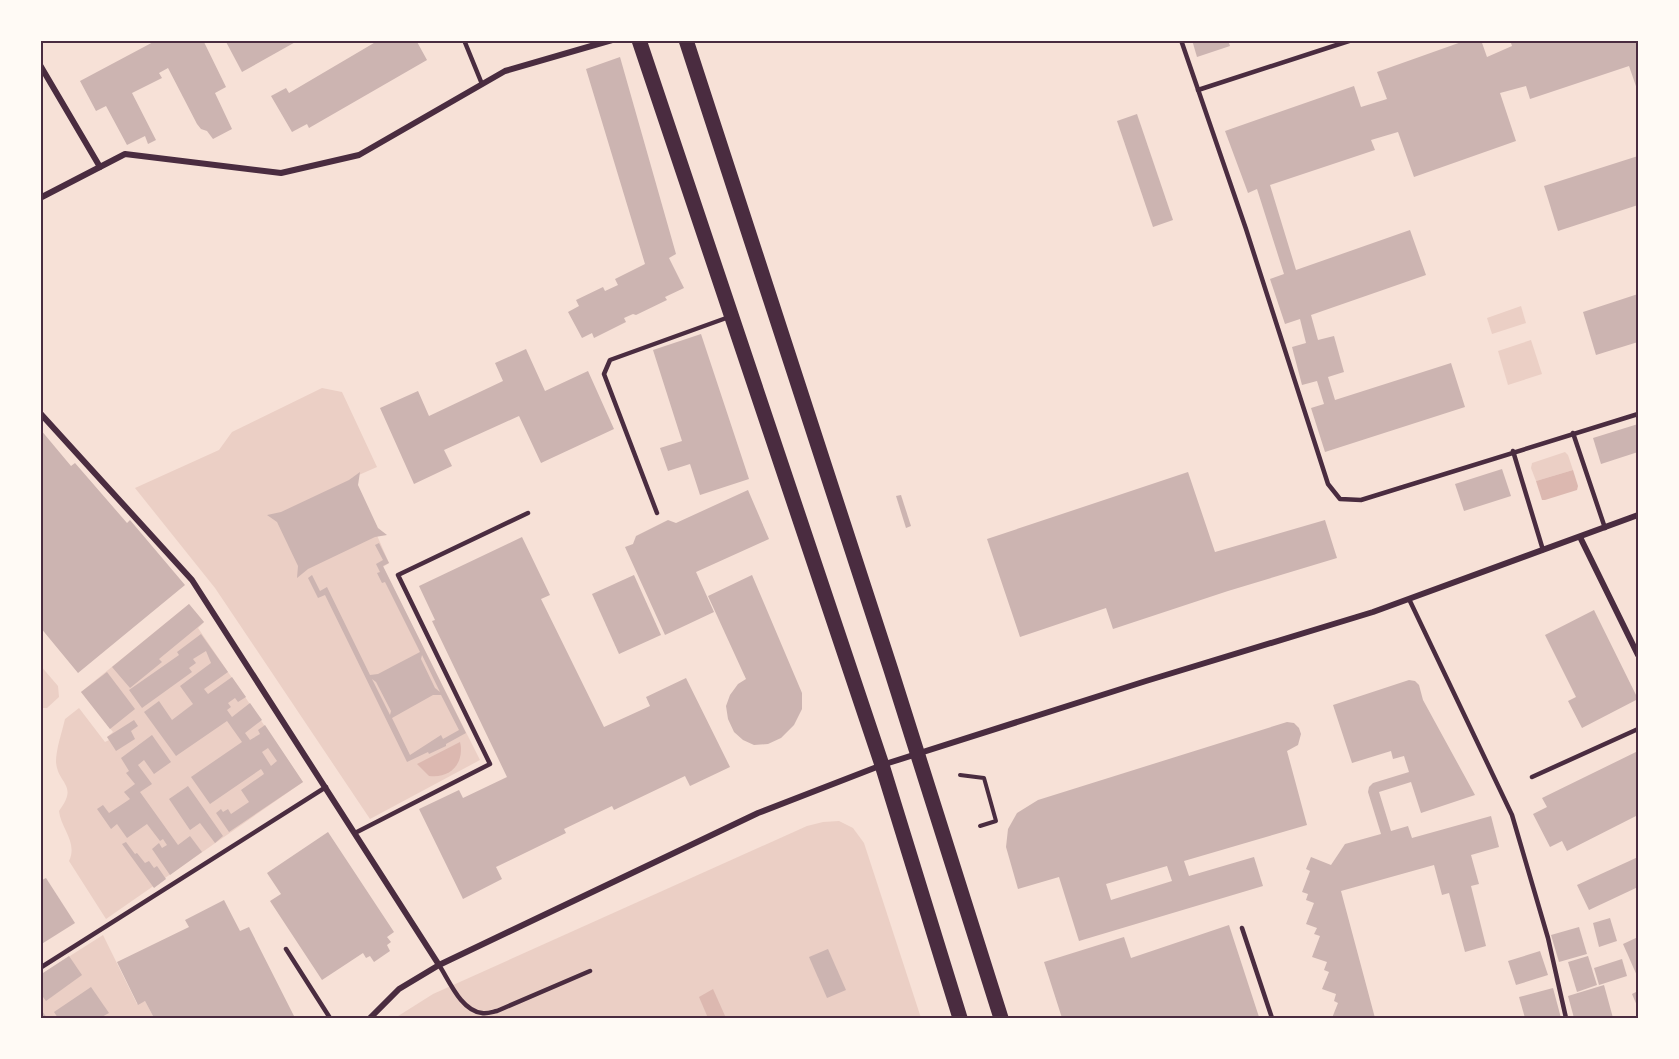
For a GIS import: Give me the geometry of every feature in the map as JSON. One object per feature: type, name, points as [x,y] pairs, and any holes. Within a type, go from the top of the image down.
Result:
[{"type":"main road","points":[[639,40],[882,765],[960,1018]]},
{"type":"main road","points":[[686,40],[918,754],[1001,1018]]},
{"type":"street","points":[[40,198],[125,154],[281,173],[359,155],[505,71],[612,40]]},
{"type":"street","points":[[40,65],[100,167]]},
{"type":"street","points":[[40,413],[192,580],[439,964]]},
{"type":"street","points":[[370,1018],[399,989],[439,964],[754,815],[882,765],[1373,612],[1638,515]]},
{"type":"street","points":[[1580,537],[1638,655]]},
{"type":"lane","points":[[464,40],[482,84]]},
{"type":"lane","points":[[1181,40],[1246,229],[1328,484],[1340,499],[1360,500],[1638,414]]},
{"type":"lane","points":[[1198,90],[1352,40]]},
{"type":"lane","points":[[657,513],[604,374],[610,360],[731,316]]},
{"type":"lane","points":[[1574,433],[1605,528]]},
{"type":"lane","points":[[1513,452],[1543,550]]},
{"type":"lane","points":[[355,833],[490,764],[398,575],[528,513]]},
{"type":"lane","points":[[1409,599],[1512,815],[1548,938],[1566,1018]]},
{"type":"lane","points":[[1532,777],[1638,729]]},
{"type":"lane","points":[[40,968],[326,787]]},
{"type":"lane","points":[[1242,928],[1272,1018]]},
{"type":"lane","points":[[286,949],[330,1018]]},
{"type":"lane","points":[[439,964],[460,998],[471,1010],[483,1014],[497,1011],[590,971]]},
{"type":"path","points":[[960,775],[984,778],[996,820],[980,826]]},
{"type":"shaded area","points":[[1521,306],[1526,323],[1492,334],[1487,318]]},
{"type":"shaded area","points":[[1531,340],[1542,374],[1508,385],[1498,351]]},
{"type":"shaded area","points":[[322,388],[342,392],[377,467],[352,478],[389,563],[383,567],[480,760],[370,819],[215,588],[135,488],[219,450],[232,432]]},
{"type":"shaded area","points":[[1565,452],[1573,470],[1536,481],[1531,468],[1532,463]]},
{"type":"shaded area","points":[[1573,470],[1577,490],[1542,500],[1536,481]]},
{"type":"shaded area","points":[[189,604],[204,622],[198,628],[303,782],[106,919],[69,861],[72,848],[60,818],[59,811],[65,802],[67,790],[56,762],[65,719],[79,708],[105,742],[109,740],[107,737],[113,732],[81,692]]},
{"type":"shaded area","points":[[40,665],[58,686],[59,697],[47,708],[41,708]]},
{"type":"shaded area","points":[[460,742],[458,763],[449,772],[429,776],[417,764]]},
{"type":"shaded area","points":[[839,821],[853,828],[864,843],[921,1018],[395,1018],[433,994],[807,826]]},
{"type":"shaded area","points":[[103,935],[137,1004],[145,1001],[154,1018],[41,1018],[40,975]]},
{"type":"shaded area","points":[[713,989],[726,1018],[708,1018],[699,997]]},
{"type":"building","points":[[157,40],[203,40],[226,87],[215,93],[232,129],[213,139],[207,131],[201,129],[168,68],[159,73],[162,78],[132,93],[156,140],[148,144],[145,136],[127,145],[106,106],[96,111],[80,81]]},
{"type":"building","points":[[225,40],[299,40],[242,72]]},
{"type":"building","points":[[379,40],[416,40],[427,60],[309,128],[307,124],[292,132],[271,96],[286,88],[289,93]]},
{"type":"building","points":[[1192,40],[1228,40],[1230,46],[1197,57]]},
{"type":"building","points":[[1467,40],[1481,40],[1487,57],[1512,46],[1510,40],[1638,40],[1638,92],[1629,66],[1530,99],[1526,86],[1500,93],[1516,141],[1414,177],[1398,132],[1371,140],[1375,150],[1270,185],[1296,270],[1410,230],[1426,275],[1311,315],[1318,340],[1334,336],[1344,372],[1328,377],[1335,400],[1451,363],[1465,407],[1325,452],[1311,408],[1324,404],[1317,381],[1302,385],[1292,347],[1306,343],[1300,319],[1285,324],[1270,279],[1284,274],[1257,189],[1248,193],[1225,131],[1354,86],[1361,107],[1387,99],[1377,72]]},
{"type":"building","points":[[620,57],[676,254],[669,258],[684,288],[665,297],[667,300],[636,315],[624,318],[626,322],[594,338],[592,333],[582,338],[568,312],[579,306],[576,300],[603,287],[605,291],[618,285],[615,279],[645,264],[586,69]]},
{"type":"building","points":[[1137,114],[1173,220],[1153,227],[1117,121]]},
{"type":"building","points":[[1638,156],[1638,205],[1558,231],[1544,186]]},
{"type":"building","points":[[1638,294],[1638,342],[1596,355],[1583,312]]},
{"type":"building","points":[[701,334],[749,479],[700,495],[690,464],[668,471],[660,448],[682,441],[653,350]]},
{"type":"building","points":[[526,349],[545,391],[588,371],[614,429],[541,463],[519,416],[444,450],[452,466],[414,484],[380,408],[418,391],[429,416],[503,381],[495,363]]},
{"type":"building","points":[[1638,424],[1638,452],[1601,464],[1593,438]]},
{"type":"building","points":[[40,429],[71,466],[75,463],[127,523],[130,520],[185,585],[78,673],[40,627]]},
{"type":"building","points":[[1502,469],[1511,496],[1464,511],[1455,484]]},
{"type":"building","points":[[360,472],[358,485],[378,528],[387,535],[375,537],[308,569],[297,578],[298,566],[277,522],[267,515],[281,512],[349,480]]},
{"type":"building","points":[[1188,472],[1215,552],[1325,520],[1337,558],[1113,629],[1106,608],[1020,637],[987,539]]},
{"type":"building","points":[[748,490],[769,539],[696,572],[714,612],[665,635],[625,547],[633,544],[636,536],[668,520],[676,523]]},
{"type":"building","points":[[901,495],[911,526],[906,528],[896,496]]},
{"type":"building","points":[[522,537],[550,595],[541,599],[604,727],[650,706],[646,697],[686,678],[730,767],[690,786],[685,776],[614,810],[612,806],[564,829],[566,833],[496,867],[502,879],[463,899],[419,809],[459,790],[463,798],[507,777],[432,621],[435,620],[419,586]]},
{"type":"building","points":[[379,543],[389,563],[383,566],[466,733],[446,746],[407,762],[325,595],[318,598],[308,578],[312,575],[320,591],[327,587],[370,675],[378,674],[420,652],[385,582],[382,583],[377,573],[380,572],[376,564],[383,560],[375,545]],"holes":[[[422,655],[440,692],[435,688],[421,659]],[[372,679],[376,682],[391,711],[390,715]],[[433,695],[441,695],[459,730],[443,739],[441,735],[410,755],[392,718]]]},
{"type":"building","points":[[634,575],[661,635],[619,654],[592,594]]},
{"type":"building","points":[[752,575],[802,693],[802,709],[794,725],[781,738],[768,744],[754,745],[743,740],[734,732],[728,719],[726,706],[730,695],[738,684],[746,679],[708,596]]},
{"type":"building","points":[[189,604],[204,622],[159,659],[162,662],[130,688],[112,667]]},
{"type":"building","points":[[1594,610],[1638,699],[1582,728],[1568,701],[1576,697],[1545,635]]},
{"type":"building","points":[[201,634],[228,672],[204,689],[208,694],[232,677],[246,697],[238,702],[235,698],[228,703],[231,707],[227,710],[232,717],[250,703],[262,720],[245,733],[250,740],[260,734],[258,730],[265,725],[303,782],[229,832],[216,813],[221,809],[223,812],[228,809],[231,814],[249,802],[241,790],[264,774],[261,769],[210,804],[191,777],[242,742],[227,721],[176,756],[144,712],[159,701],[172,720],[193,704],[180,686],[211,663],[206,651],[193,659],[196,663],[189,668],[192,672],[142,708],[129,690],[179,655],[177,652]],"holes":[[[268,748],[277,761],[271,766],[262,752]]]},
{"type":"building","points":[[107,672],[135,709],[110,729],[81,692]]},
{"type":"building","points":[[1409,680],[1419,685],[1423,700],[1475,795],[1421,813],[1411,782],[1379,792],[1391,831],[1408,826],[1412,838],[1491,816],[1499,847],[1471,855],[1479,884],[1471,886],[1486,946],[1465,952],[1449,893],[1442,895],[1434,865],[1341,891],[1375,1018],[1332,1018],[1338,1003],[1334,1001],[1336,994],[1322,989],[1329,972],[1324,970],[1327,962],[1312,957],[1320,936],[1314,934],[1317,928],[1306,924],[1314,903],[1306,900],[1308,894],[1302,892],[1310,871],[1306,869],[1311,857],[1331,865],[1345,844],[1381,834],[1368,792],[1369,787],[1373,783],[1409,772],[1404,756],[1393,759],[1391,751],[1352,763],[1333,705]]},
{"type":"building","points":[[134,720],[138,726],[131,731],[135,739],[116,751],[107,737]]},
{"type":"building","points":[[1287,722],[1294,723],[1301,734],[1298,745],[1287,751],[1307,825],[1184,861],[1189,876],[1254,857],[1263,886],[1079,941],[1059,877],[1018,889],[1006,847],[1008,829],[1017,813],[1038,800]],"holes":[[[1167,866],[1172,881],[1111,900],[1106,884]]]},
{"type":"building","points":[[152,735],[171,762],[154,774],[144,760],[138,765],[152,784],[140,792],[178,845],[190,836],[202,852],[170,875],[152,849],[159,843],[162,848],[167,845],[163,839],[160,841],[147,824],[127,838],[117,824],[111,829],[97,809],[103,805],[109,813],[130,799],[124,792],[135,784],[126,773],[129,771],[121,758]]},
{"type":"building","points":[[1638,751],[1638,815],[1567,851],[1562,841],[1550,847],[1533,814],[1547,807],[1542,798]]},
{"type":"building","points":[[188,786],[223,836],[215,843],[200,823],[190,830],[169,799]]},
{"type":"building","points":[[328,832],[394,932],[387,937],[391,942],[387,945],[390,951],[374,962],[370,956],[366,958],[363,953],[322,980],[270,901],[281,894],[267,873]]},
{"type":"building","points":[[126,842],[145,863],[149,861],[154,868],[157,866],[166,879],[154,888],[122,844]]},
{"type":"building","points":[[1638,857],[1638,887],[1589,910],[1577,885]]},
{"type":"building","points":[[46,878],[75,923],[40,945],[40,881]]},
{"type":"building","points":[[224,900],[240,931],[249,927],[295,1018],[154,1018],[145,1001],[138,1005],[117,962],[189,927],[185,920]]},
{"type":"building","points":[[1610,918],[1617,941],[1599,947],[1593,923]]},
{"type":"building","points":[[1229,925],[1259,1017],[1062,1018],[1044,962],[1124,937],[1131,958]]},
{"type":"building","points":[[1579,927],[1587,954],[1559,962],[1551,935]]},
{"type":"building","points":[[1638,937],[1638,978],[1623,944]]},
{"type":"building","points":[[828,949],[846,990],[827,998],[809,957]]},
{"type":"building","points":[[1540,951],[1548,975],[1516,985],[1508,961]]},
{"type":"building","points":[[69,956],[82,975],[46,1001],[40,993],[40,975]]},
{"type":"building","points":[[1588,956],[1597,985],[1577,992],[1568,962]]},
{"type":"building","points":[[1622,959],[1627,976],[1599,985],[1594,968]]},
{"type":"building","points":[[1604,985],[1613,1018],[1574,1018],[1568,996]]},
{"type":"building","points":[[91,987],[109,1013],[100,1018],[58,1018],[54,1012]]},
{"type":"building","points":[[1553,988],[1561,1018],[1525,1018],[1519,997]]},
{"type":"building","points":[[1638,991],[1638,1008],[1632,994]]},
{"type":"building","points":[[40,1008],[47,1018],[40,1018]]}]
